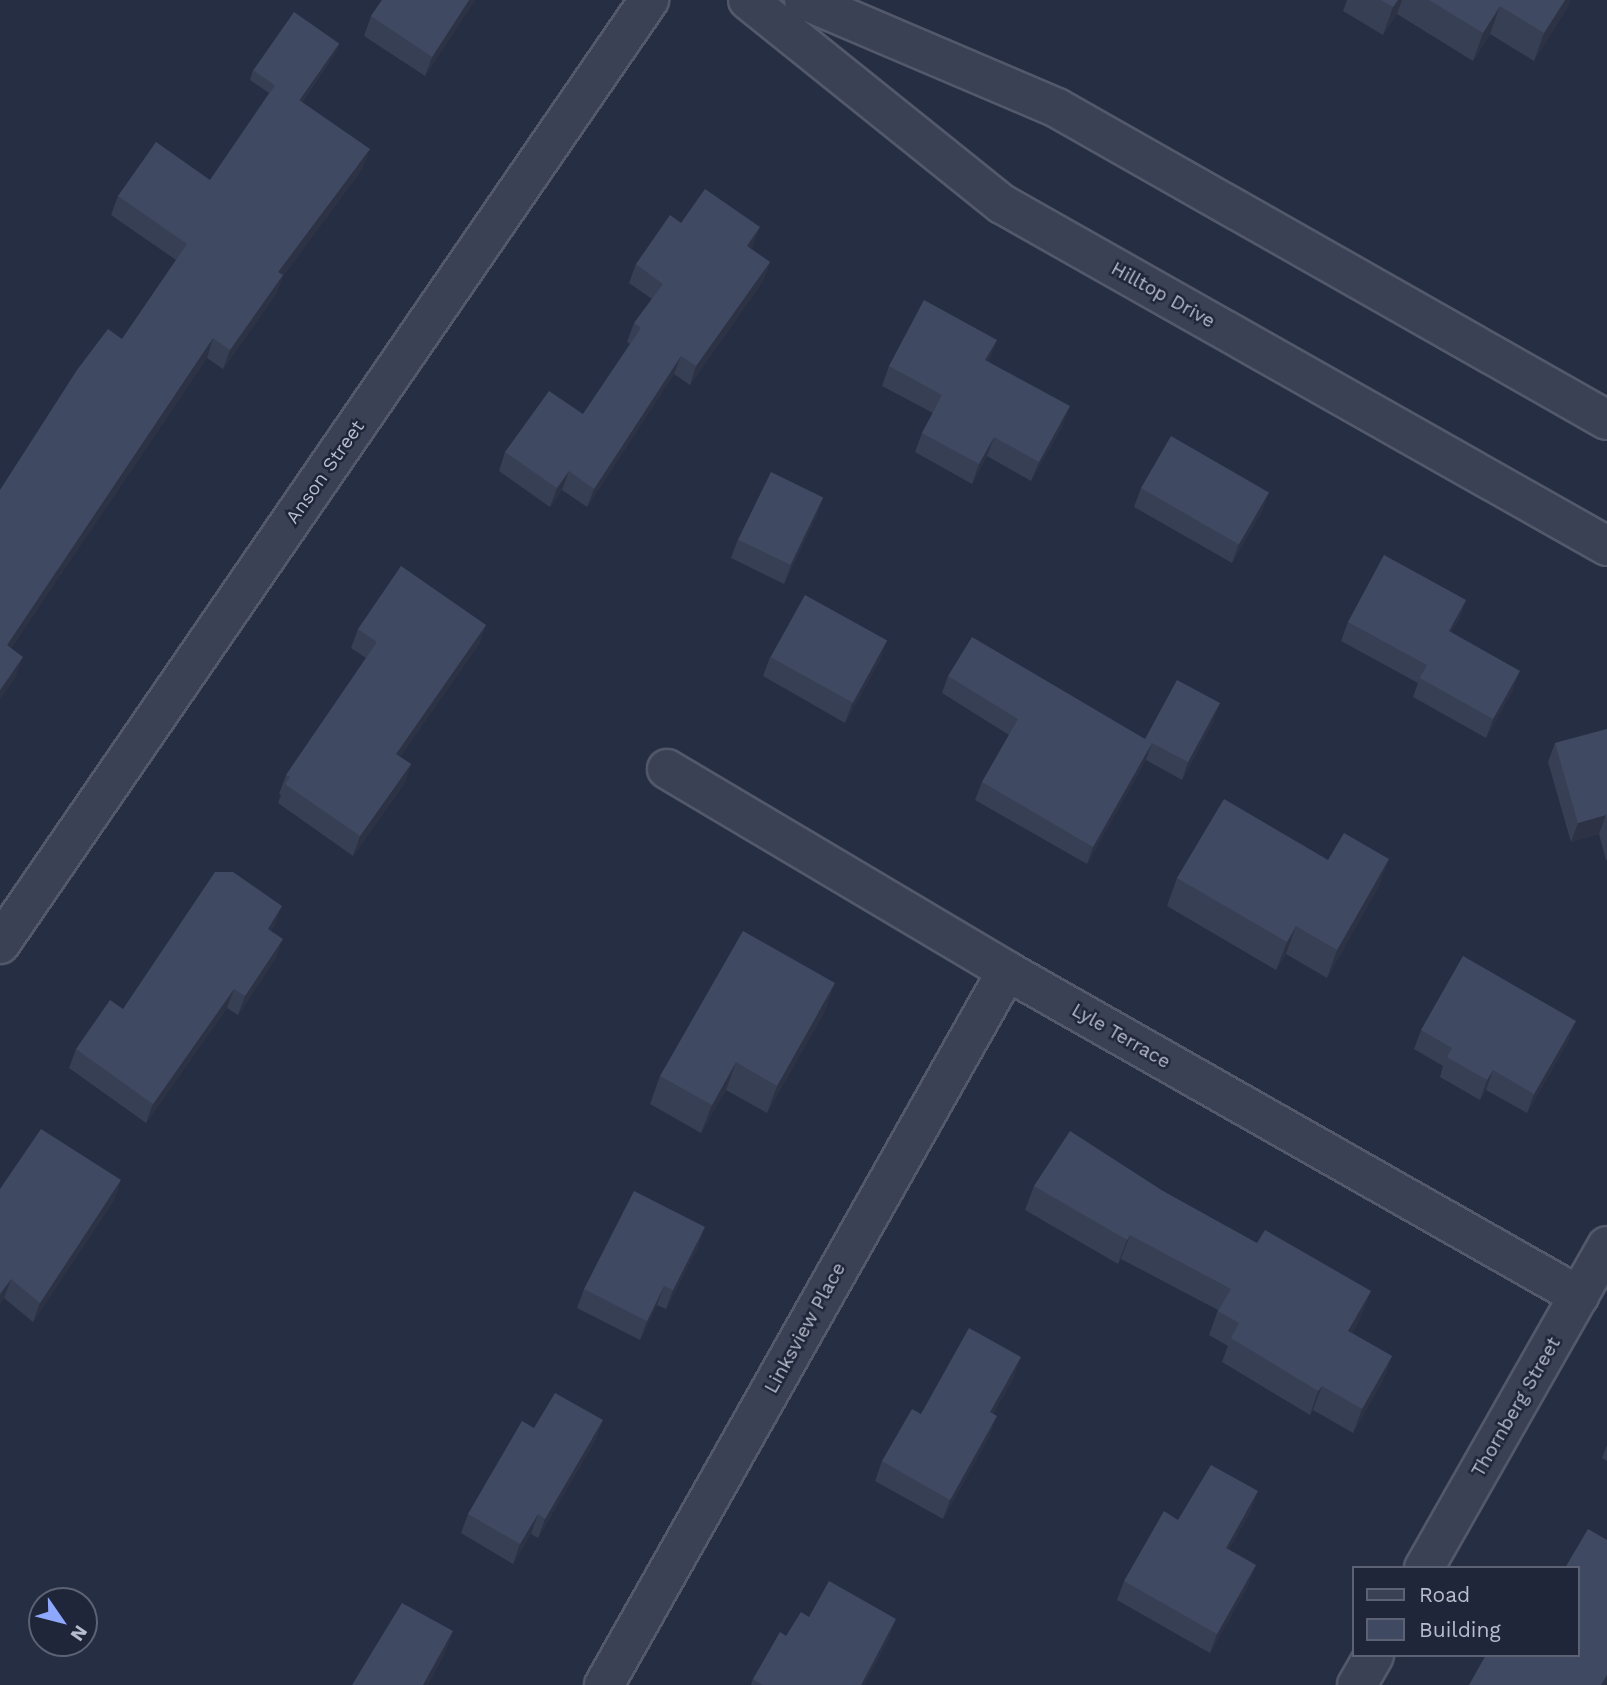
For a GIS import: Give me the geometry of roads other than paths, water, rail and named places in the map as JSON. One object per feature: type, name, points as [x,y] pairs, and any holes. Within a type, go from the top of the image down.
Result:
[{"type":"street","name":"Anson Street","points":[[0,944],[649,0]]},
{"type":"street","name":"Hilltop Drive","points":[[748,0],[1002,204],[1607,546]]},
{"type":"street","points":[[804,0],[1057,108],[1607,420]]},
{"type":"street","name":"Lyle Terrace","points":[[667,769],[1007,971],[1579,1296]]},
{"type":"street","name":"Linksview Place","points":[[604,1685],[1007,971]]},
{"type":"street","name":"Thornberg Street","points":[[1425,1566],[1607,1246]]},
{"type":"street","points":[[1357,1685],[1373,1657]]}]
